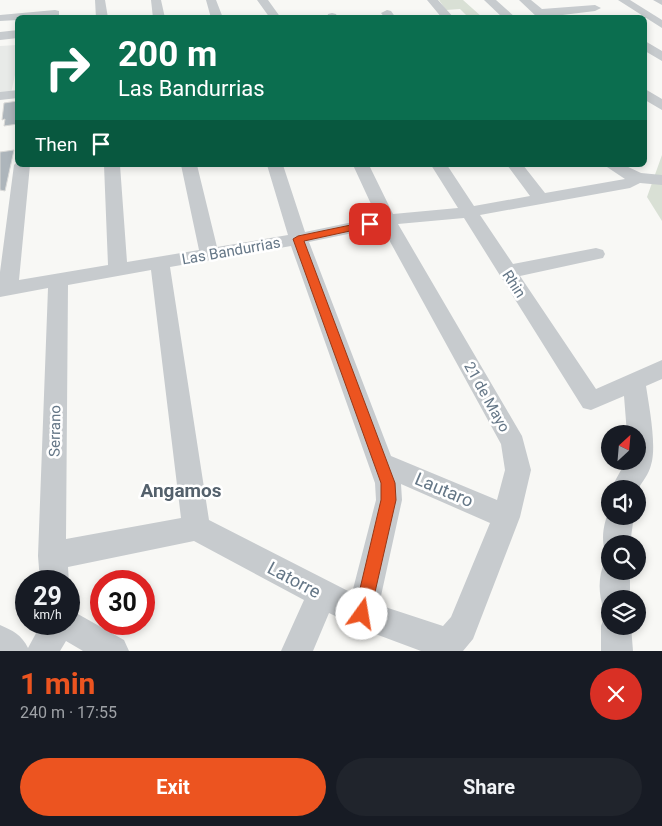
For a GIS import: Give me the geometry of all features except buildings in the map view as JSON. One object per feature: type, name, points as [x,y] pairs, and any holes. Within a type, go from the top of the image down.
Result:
[{"type":"street","points":[[100,0],[102,15]]},
{"type":"street","points":[[156,0],[158,15]]},
{"type":"street","points":[[211,0],[216,15]]},
{"type":"street","points":[[262,0],[274,15]]},
{"type":"street","points":[[432,0],[446,15]]},
{"type":"street","points":[[489,0],[506,15]]},
{"type":"street","points":[[524,0],[543,15],[595,8]]},
{"type":"street","points":[[583,0],[603,15]]},
{"type":"street","points":[[623,0],[647,15]]},
{"type":"street","points":[[658,0],[662,2]]},
{"type":"street","points":[[33,15],[55,13]]},
{"type":"street","points":[[647,15],[661,24]]},
{"type":"street","points":[[0,18],[15,17]]},
{"type":"street","points":[[647,24],[661,24]]},
{"type":"street","points":[[0,36],[15,34]]},
{"type":"street","points":[[647,46],[662,57]]},
{"type":"street","points":[[0,96],[15,94]]},
{"type":"street","points":[[647,95],[662,106]]},
{"type":"street","points":[[4,289],[8,213],[21,167]]},
{"type":"street","points":[[112,167],[118,270]]},
{"type":"street","points":[[189,167],[208,254]]},
{"type":"street","points":[[276,167],[298,239],[388,483],[388,500],[362,614]]},
{"type":"street","name":"21 de Mayo","points":[[362,167],[387,220],[513,443],[518,470],[506,517],[462,628],[451,641]]},
{"type":"street","name":"Rhin","points":[[440,167],[590,401],[634,383]]},
{"type":"street","points":[[517,167],[541,199]]},
{"type":"street","points":[[616,167],[638,178],[651,181],[662,180]]},
{"type":"street","name":"Las Bandurrias","points":[[4,289],[298,239],[387,220],[468,212],[630,183],[638,178]]},
{"type":"street","points":[[506,272],[596,254]]},
{"type":"street","points":[[54,568],[196,528],[160,263]]},
{"type":"street","name":"Serrano","points":[[54,568],[58,280]]},
{"type":"street","points":[[629,480],[639,464],[639,427],[634,383],[662,369]]},
{"type":"street","name":"Lautaro","points":[[382,464],[506,517]]},
{"type":"street","name":"Latorre","points":[[196,528],[322,595],[362,614],[439,642],[451,641]]},
{"type":"street","points":[[297,651],[322,595]]},
{"type":"street","points":[[80,632],[113,651]]},
{"type":"street","points":[[42,651],[51,635]]},
{"type":"street","points":[[616,635],[616,651]]},
{"type":"street","points":[[0,641],[13,651]]},
{"type":"shaded area","points":[[439,0],[463,0],[480,15],[466,15],[460,9],[446,10]]},
{"type":"shaded area","points":[[15,45],[15,75],[11,93],[0,94],[0,46]]},
{"type":"shaded area","points":[[662,155],[662,221],[647,197]]},
{"type":"district","name":"Angamos","points":[[181,490]]},
{"type":"route","points":[[362,614],[388,500],[388,483],[298,239],[370,224]]}]
